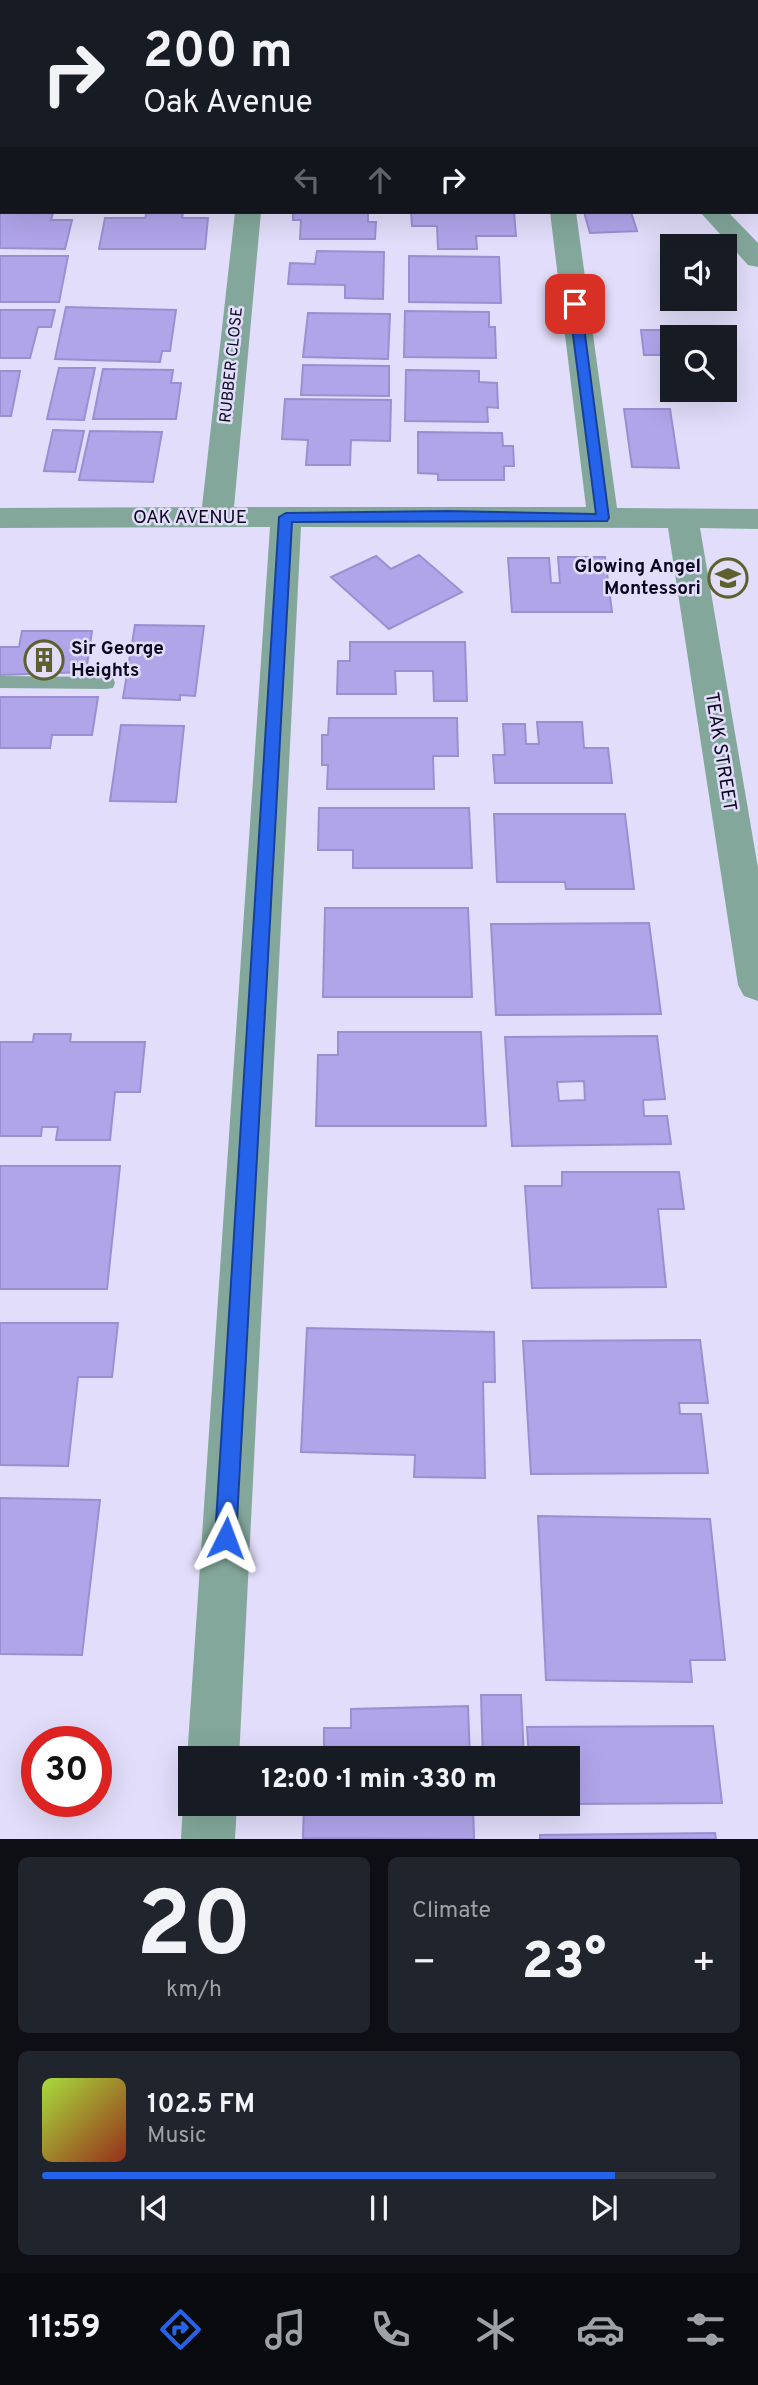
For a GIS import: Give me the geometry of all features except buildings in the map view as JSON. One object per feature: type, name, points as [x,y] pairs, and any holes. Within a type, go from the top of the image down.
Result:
[{"type":"street","name":"RUBBER CLOSE","points":[[217,518],[248,214]]},
{"type":"street","points":[[563,214],[603,518]]},
{"type":"street","points":[[720,214],[758,259]]},
{"type":"street","name":"OAK AVENUE","points":[[0,518],[447,516],[758,519]]},
{"type":"street","points":[[213,1746],[286,517]]},
{"type":"street","name":"TEAK STREET","points":[[683,520],[758,985]]},
{"type":"street","points":[[208,1839],[209,1816]]},
{"type":"lane","points":[[0,682],[106,683]]},
{"type":"place","name":"Glowing Angel Montessori","points":[[728,578]]},
{"type":"place","name":"Sir George Heights","points":[[44,660]]},
{"type":"route","points":[[226,1538],[286,517],[603,518],[575,304]]}]
